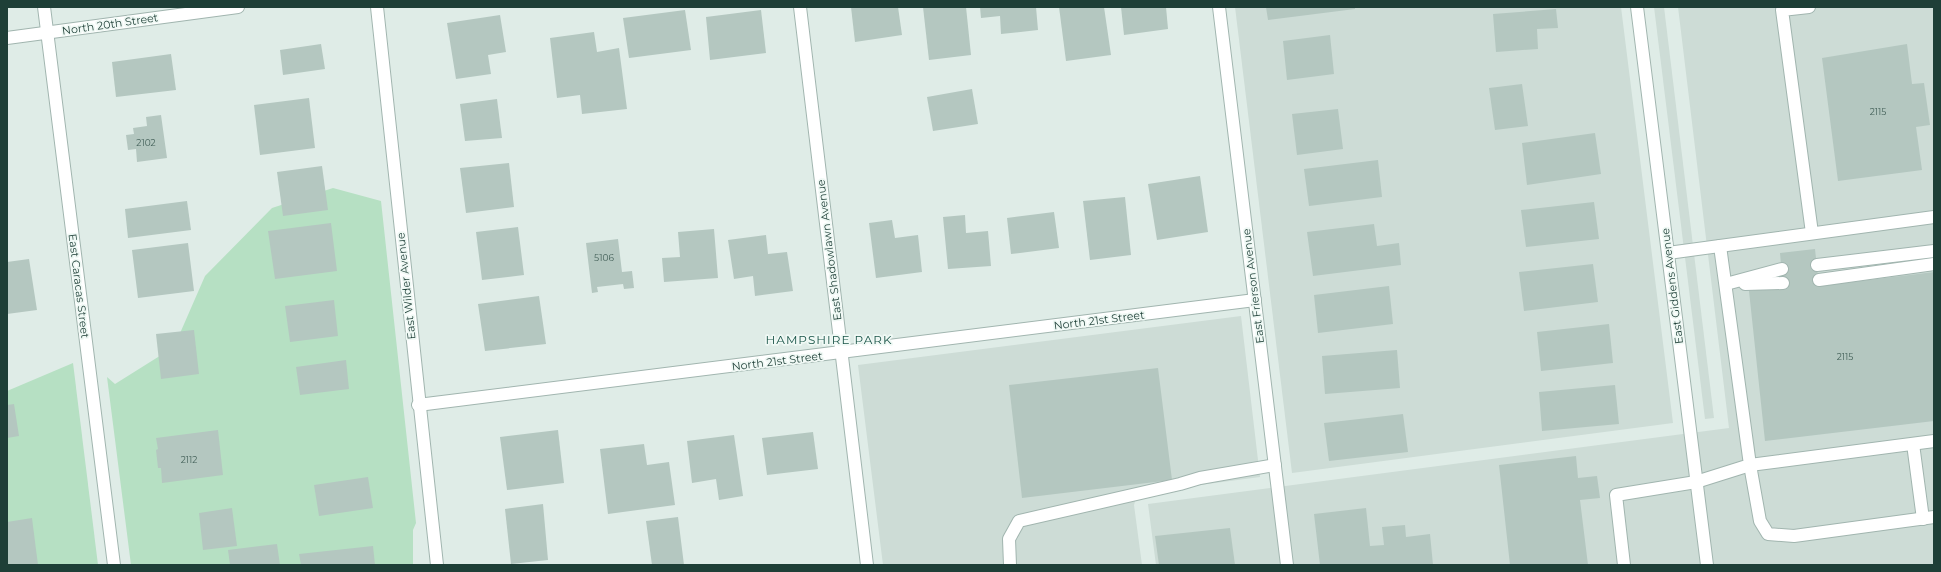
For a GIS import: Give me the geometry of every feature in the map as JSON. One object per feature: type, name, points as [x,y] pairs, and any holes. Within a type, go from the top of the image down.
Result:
[{"type":"street","name":"East Caracas Street","points":[[44,7],[114,565]]},
{"type":"street","name":"North 20th Street","points":[[7,38],[238,7]]},
{"type":"street","name":"East Wilder Avenue","points":[[377,7],[418,405],[437,565]]},
{"type":"street","name":"East Shadowlawn Avenue","points":[[800,7],[867,565]]},
{"type":"street","name":"East Frierson Avenue","points":[[1219,7],[1287,565]]},
{"type":"street","name":"East Giddens Avenue","points":[[1638,7],[1707,565]]},
{"type":"street","points":[[1809,7],[1782,10],[1812,233]]},
{"type":"street","points":[[1668,253],[1934,217]]},
{"type":"street","points":[[1720,246],[1750,465],[1760,521],[1768,534],[1794,536],[1928,518],[1913,444]]},
{"type":"street","points":[[1817,265],[1934,251]]},
{"type":"street","points":[[1819,280],[1934,264]]},
{"type":"street","points":[[1726,284],[1782,269]]},
{"type":"street","points":[[1726,284],[1783,283]]},
{"type":"street","name":"North 21st Street","points":[[418,405],[1255,300]]},
{"type":"street","points":[[1624,565],[1616,495],[1696,482],[1750,465],[1934,441]]},
{"type":"street","points":[[1010,565],[1008,539],[1019,521],[1180,484],[1200,478],[1275,465]]},
{"type":"shaded area","points":[[1235,7],[1621,7],[1673,423],[1292,473]]},
{"type":"shaded area","points":[[1654,7],[1664,7],[1714,418],[1705,419]]},
{"type":"shaded area","points":[[1678,7],[1934,7],[1934,565],[1156,565],[1148,504],[1729,428]]},
{"type":"shaded area","points":[[1241,316],[1260,477],[1147,492],[1136,498],[1134,505],[1142,565],[883,565],[858,365]]},
{"type":"green space","points":[[333,188],[381,201],[416,523],[413,530],[413,565],[131,565],[107,377],[115,384],[174,347],[205,276],[272,208]]},
{"type":"green space","points":[[73,363],[98,565],[7,565],[7,391]]},
{"type":"building","points":[[851,7],[898,7],[902,35],[855,42]]},
{"type":"building","points":[[923,7],[966,7],[971,55],[929,60]]},
{"type":"building","points":[[980,7],[1036,7],[1038,30],[1001,34],[1000,16],[981,18]]},
{"type":"building","points":[[1059,7],[1104,7],[1111,55],[1066,61]]},
{"type":"building","points":[[1121,7],[1166,7],[1168,29],[1124,35]]},
{"type":"building","points":[[1266,7],[1355,7],[1355,9],[1268,20]]},
{"type":"building","points":[[1556,9],[1558,28],[1537,29],[1538,49],[1496,52],[1493,14]]},
{"type":"building","points":[[685,10],[691,50],[629,58],[623,18]]},
{"type":"building","points":[[761,10],[766,53],[710,60],[706,17]]},
{"type":"building","points":[[500,15],[506,52],[488,55],[491,74],[456,79],[447,23]]},
{"type":"building","points":[[594,32],[597,52],[619,48],[627,109],[582,114],[580,95],[557,98],[550,38]]},
{"type":"building","points":[[1330,35],[1334,74],[1287,80],[1283,41]]},
{"type":"building","points":[[321,44],[325,69],[283,75],[280,50]]},
{"type":"building","points":[[1907,44],[1912,84],[1924,83],[1930,125],[1916,127],[1922,170],[1838,181],[1822,58]]},
{"type":"building","points":[[171,54],[176,90],[116,97],[112,62]]},
{"type":"building","points":[[1522,84],[1528,126],[1495,130],[1489,88]]},
{"type":"building","points":[[972,89],[978,124],[933,131],[927,97]]},
{"type":"building","points":[[309,98],[315,148],[260,155],[254,105]]},
{"type":"building","points":[[497,99],[502,138],[465,141],[460,104]]},
{"type":"building","points":[[1338,109],[1343,149],[1297,155],[1292,114]]},
{"type":"building","points":[[161,115],[167,158],[137,162],[136,149],[128,150],[126,135],[134,134],[133,128],[147,126],[146,117]]},
{"type":"building","points":[[1595,133],[1601,174],[1527,185],[1522,143]]},
{"type":"building","points":[[1378,160],[1382,197],[1309,206],[1304,169]]},
{"type":"building","points":[[509,163],[514,207],[466,213],[460,168]]},
{"type":"building","points":[[322,166],[328,210],[283,216],[277,172]]},
{"type":"building","points":[[1200,176],[1208,232],[1157,240],[1148,184]]},
{"type":"building","points":[[1125,197],[1131,255],[1090,260],[1083,201]]},
{"type":"building","points":[[187,201],[191,230],[128,238],[125,209]]},
{"type":"building","points":[[1594,202],[1599,239],[1526,247],[1521,210]]},
{"type":"building","points":[[1054,212],[1059,248],[1011,254],[1007,218]]},
{"type":"building","points":[[965,215],[966,233],[988,231],[991,266],[948,269],[943,217]]},
{"type":"building","points":[[892,220],[895,238],[918,235],[922,272],[876,278],[869,223]]},
{"type":"building","points":[[331,223],[337,271],[275,279],[268,231]]},
{"type":"building","points":[[1374,224],[1377,246],[1399,243],[1401,265],[1313,276],[1307,232]]},
{"type":"building","points":[[518,227],[524,275],[482,280],[476,232]]},
{"type":"building","points":[[714,229],[718,278],[664,282],[662,258],[680,257],[678,232]]},
{"type":"building","points":[[766,235],[768,254],[787,252],[793,291],[755,296],[753,276],[734,279],[728,240]]},
{"type":"building","points":[[618,239],[622,272],[632,271],[634,288],[624,289],[623,284],[597,287],[598,292],[592,293],[586,243]]},
{"type":"building","points":[[188,243],[194,291],[138,298],[132,250]]},
{"type":"building","points":[[1815,249],[1819,286],[1934,272],[1934,421],[1765,441],[1749,291],[1783,287],[1780,253]]},
{"type":"building","points":[[29,259],[37,310],[7,314],[7,262]]},
{"type":"building","points":[[1593,264],[1598,302],[1524,311],[1519,272]]},
{"type":"building","points":[[1389,286],[1393,324],[1318,333],[1314,295]]},
{"type":"building","points":[[539,296],[546,344],[485,351],[478,304]]},
{"type":"building","points":[[334,300],[338,336],[290,342],[285,306]]},
{"type":"building","points":[[1609,324],[1613,363],[1541,371],[1537,332]]},
{"type":"building","points":[[194,330],[199,374],[161,379],[156,334]]},
{"type":"building","points":[[1397,350],[1400,388],[1325,394],[1322,356]]},
{"type":"building","points":[[346,360],[349,389],[300,395],[296,367]]},
{"type":"building","points":[[1158,368],[1172,480],[1022,498],[1009,385]]},
{"type":"building","points":[[1615,385],[1619,424],[1542,431],[1539,392]]},
{"type":"building","points":[[14,404],[19,436],[7,438],[7,405]]},
{"type":"building","points":[[1403,414],[1408,452],[1329,461],[1324,423]]},
{"type":"building","points":[[218,430],[223,475],[162,483],[161,468],[158,468],[156,450],[158,449],[156,438]]},
{"type":"building","points":[[558,430],[564,483],[507,490],[500,437]]},
{"type":"building","points":[[813,432],[818,469],[767,475],[762,438]]},
{"type":"building","points":[[734,435],[743,496],[719,500],[716,479],[692,483],[687,441]]},
{"type":"building","points":[[644,444],[647,465],[669,462],[675,505],[608,514],[600,449]]},
{"type":"building","points":[[1576,456],[1578,478],[1597,476],[1600,498],[1580,500],[1588,565],[1510,565],[1499,465]]},
{"type":"building","points":[[368,477],[373,508],[319,516],[314,485]]},
{"type":"building","points":[[543,504],[548,560],[511,564],[505,509]]},
{"type":"building","points":[[232,508],[237,546],[203,550],[199,513]]},
{"type":"building","points":[[1366,508],[1370,546],[1384,545],[1382,527],[1405,525],[1406,537],[1430,534],[1433,565],[1320,565],[1314,514]]},
{"type":"building","points":[[678,517],[684,565],[652,565],[646,521]]},
{"type":"building","points":[[32,518],[38,565],[7,565],[7,522]]},
{"type":"building","points":[[1230,528],[1235,565],[1159,565],[1155,536]]},
{"type":"building","points":[[277,544],[280,565],[230,565],[228,550]]},
{"type":"building","points":[[373,546],[375,565],[301,565],[299,554]]},
{"type":"district","name":"HAMPSHIRE PARK","points":[[829,339]]}]
